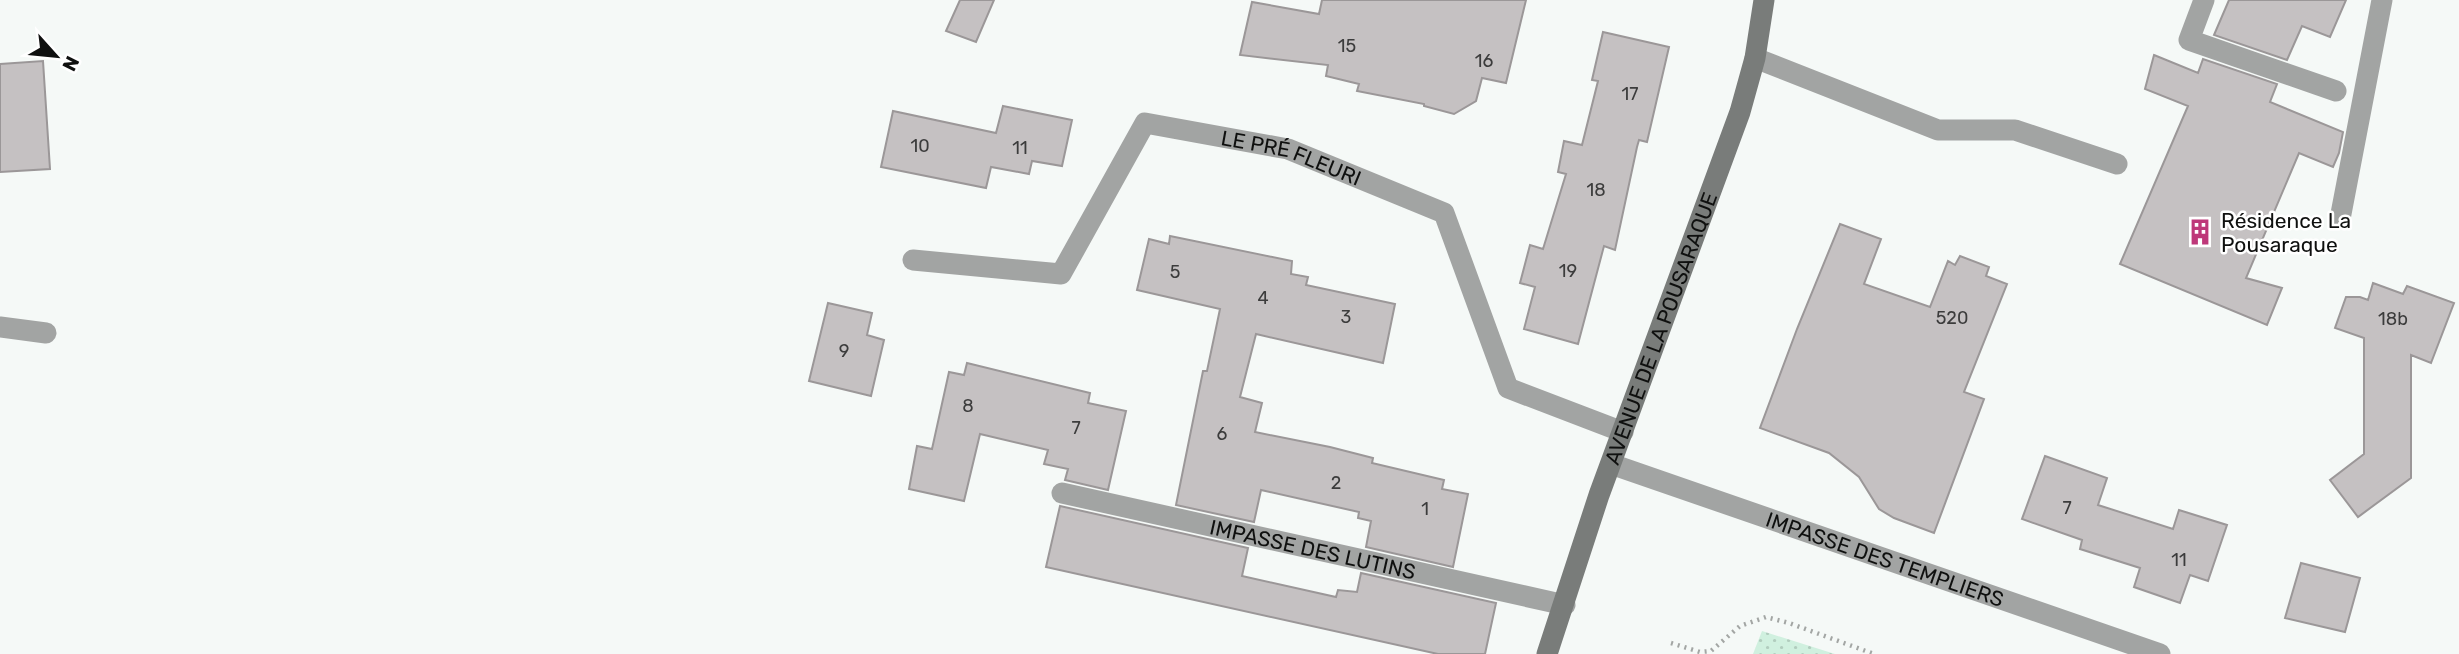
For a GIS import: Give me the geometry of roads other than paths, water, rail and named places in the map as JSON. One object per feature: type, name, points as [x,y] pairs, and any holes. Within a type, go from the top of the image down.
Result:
[{"type":"street","name":"AVENUE DE LA POUSARAQUE","points":[[1548,654],[1611,464],[1740,111],[1755,58],[1765,0]]},
{"type":"street","points":[[2204,0],[2189,40],[2336,91]]},
{"type":"street","points":[[2340,219],[2382,0]]},
{"type":"street","points":[[1755,58],[1938,130],[2015,130],[2117,164]]},
{"type":"street","name":"LE PRÉ FLEURI","points":[[912,260],[1061,274],[1145,123],[1289,149],[1444,213],[1508,388],[1623,432]]},
{"type":"street","points":[[0,327],[46,333]]},
{"type":"street","name":"IMPASSE DES TEMPLIERS","points":[[1611,464],[2160,654]]},
{"type":"street","name":"IMPASSE DES LUTINS","points":[[1062,493],[1565,605]]},
{"type":"place","name":"Résidence La Pousaraque","points":[[2200,232]]}]
